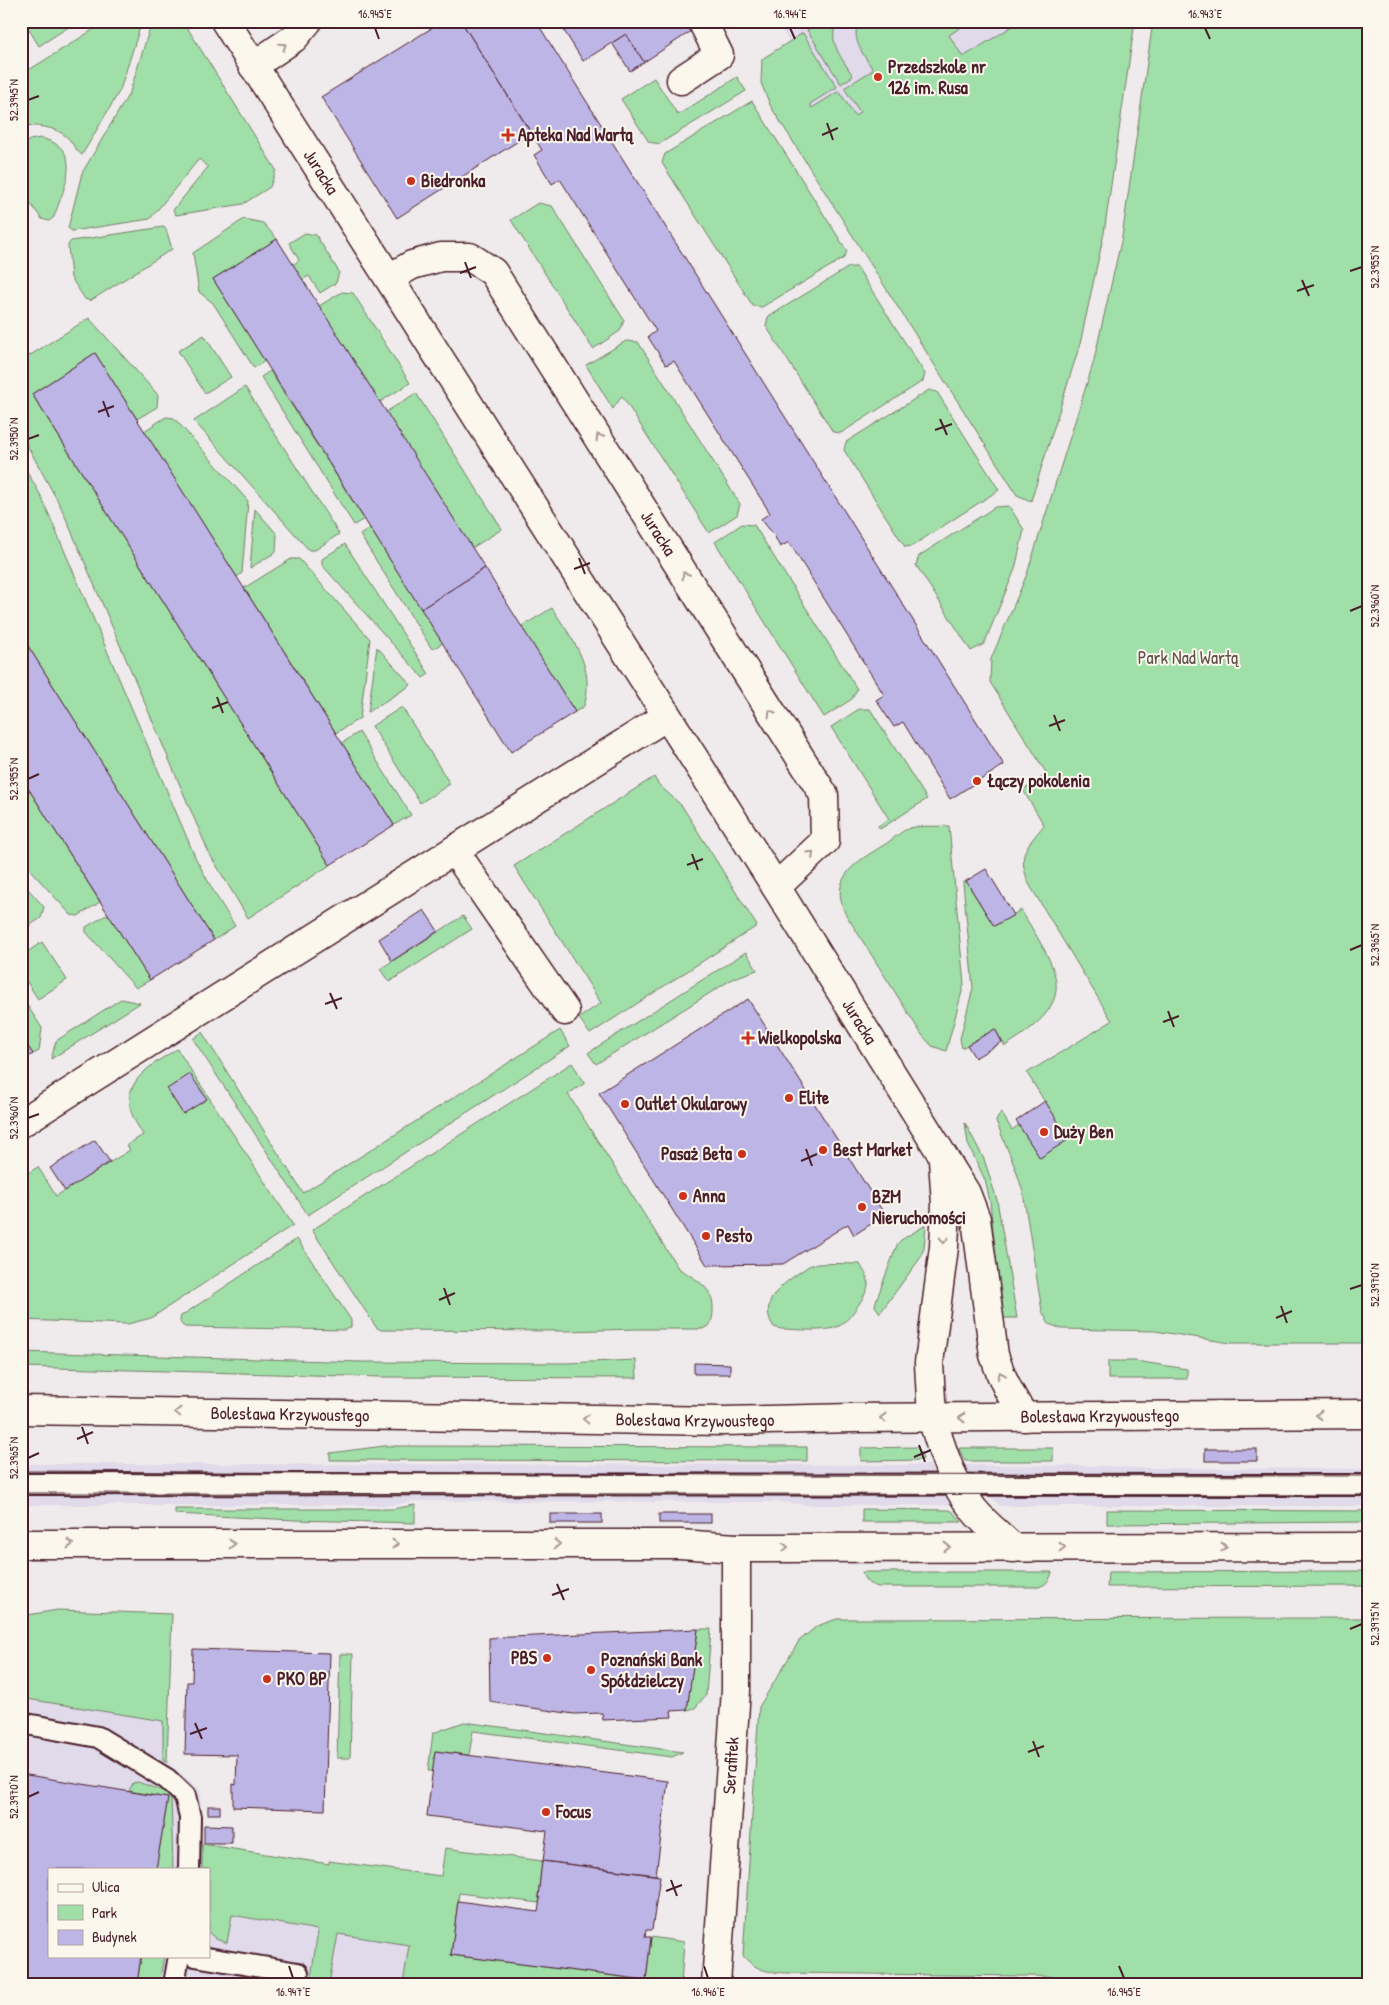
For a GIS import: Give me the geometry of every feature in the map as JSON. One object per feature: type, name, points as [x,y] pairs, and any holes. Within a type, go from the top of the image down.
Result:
[{"type":"street","name":"Juracka","points":[[225,21],[776,887],[966,1193],[976,1219],[994,1355],[1010,1395],[1025,1417]]},
{"type":"street","points":[[254,66],[294,38],[308,21]]},
{"type":"street","points":[[681,80],[719,55],[702,21]]},
{"type":"street","name":"Juracka","points":[[389,278],[412,265],[441,257],[470,257],[493,272],[560,375],[824,795],[825,841],[776,887]]},
{"type":"street","points":[[21,1123],[667,716]]},
{"type":"street","points":[[454,850],[565,1011]]},
{"type":"street","name":"Juracka","points":[[942,1156],[946,1204],[944,1247],[929,1363],[932,1418],[943,1454],[958,1485],[973,1509],[1013,1548]]},
{"type":"street","name":"Bolesława Krzywoustego","points":[[21,1410],[722,1421],[853,1418],[1368,1414]]},
{"type":"street","points":[[21,1544],[680,1544],[736,1548],[1368,1547]]},
{"type":"street","name":"Serafitek","points":[[716,1984],[736,1690],[736,1548]]},
{"type":"lane","points":[[21,1484],[1368,1485]]},
{"type":"lane","points":[[21,1723],[98,1737],[167,1779],[185,1796],[190,1816],[189,1868]]},
{"type":"lane","points":[[174,1984],[179,1958]]},
{"type":"lane","points":[[207,1958],[298,1973]]},
{"type":"shaded area","name":"Przedszkole nr 126 im. Rusa","points":[[776,21],[1049,21],[842,156],[775,51],[789,42]]},
{"type":"shaded area","points":[[21,1464],[930,1465],[951,1505],[806,1505],[781,1502],[415,1501],[392,1505],[21,1505]]},
{"type":"shaded area","points":[[963,1465],[1368,1469],[1368,1506],[1000,1506],[975,1482]]},
{"type":"shaded area","points":[[21,1697],[169,1715],[167,1762],[200,1790],[202,1844],[445,1882],[433,1974],[481,1984],[21,1984]]},
{"type":"green space","points":[[24,21],[78,21],[39,46]]},
{"type":"green space","points":[[107,21],[142,21],[120,90],[82,155],[62,133],[46,127],[21,125],[21,75]]},
{"type":"green space","points":[[152,21],[183,21],[276,170],[270,187],[243,204],[176,215],[173,210],[208,167],[199,159],[150,219],[72,231],[68,228],[82,173],[130,92]]},
{"type":"green space","points":[[822,21],[837,21],[834,36],[837,50],[853,76],[841,84],[807,30]]},
{"type":"green space","points":[[859,21],[971,21],[949,35],[963,57],[1016,24],[1015,21],[1135,21],[1104,233],[1080,344],[1031,501],[1017,495],[771,107],[761,83],[762,59],[803,33],[837,87],[810,104],[812,108],[839,91],[855,116],[860,112],[844,88],[873,70],[857,41],[856,34]]},
{"type":"green space","name":"Park Nad Wartą","points":[[1153,21],[1368,21],[1368,1343],[1230,1343],[1155,1331],[1062,1329],[1049,1324],[1042,1311],[1023,1192],[996,1121],[1001,1112],[1012,1130],[1019,1125],[1040,1158],[1068,1139],[1027,1073],[1112,1021],[1029,884],[1025,874],[1023,858],[1025,852],[1044,825],[1023,790],[1047,774],[990,682],[991,659],[1027,574],[1093,364],[1122,237]]},
{"type":"green space","points":[[737,77],[746,91],[659,144],[649,142],[621,99],[654,78],[678,115]]},
{"type":"green space","points":[[752,101],[847,251],[844,258],[762,307],[753,306],[662,163],[665,154]]},
{"type":"green space","points":[[40,138],[54,143],[63,150],[67,159],[66,181],[54,217],[49,221],[42,219],[21,191],[21,145],[30,140]]},
{"type":"green space","points":[[538,203],[552,206],[624,320],[620,331],[593,349],[511,220]]},
{"type":"green space","points":[[244,219],[263,223],[277,239],[213,279],[265,361],[254,368],[213,303],[199,292],[193,253]]},
{"type":"green space","points":[[163,227],[166,229],[172,249],[90,301],[85,299],[71,278],[68,245],[71,241]]},
{"type":"green space","points":[[305,233],[316,235],[339,272],[336,283],[320,293],[309,276],[302,280],[293,265],[299,260],[289,243]]},
{"type":"green space","points":[[849,267],[857,267],[925,374],[923,381],[841,433],[833,432],[766,326],[768,317]]},
{"type":"green space","points":[[342,292],[353,293],[410,383],[380,402],[319,306]]},
{"type":"green space","points":[[89,318],[158,395],[157,407],[137,419],[95,353],[32,394],[330,865],[248,918],[209,853],[61,507],[21,434],[21,361]]},
{"type":"green space","points":[[204,335],[231,377],[205,393],[178,351]]},
{"type":"green space","points":[[626,341],[638,342],[740,504],[737,515],[709,533],[622,396],[613,409],[586,365]]},
{"type":"green space","points":[[270,371],[364,519],[354,525],[261,377]]},
{"type":"green space","points":[[245,387],[339,534],[315,550],[309,550],[194,421]]},
{"type":"green space","points":[[929,390],[937,392],[999,490],[912,546],[905,547],[844,450],[846,442]]},
{"type":"green space","points":[[416,393],[502,529],[472,548],[386,412]]},
{"type":"green space","points":[[166,417],[174,418],[248,501],[242,573],[237,577],[144,431]]},
{"type":"green space","points":[[21,461],[41,496],[196,859],[235,926],[214,940],[21,635]]},
{"type":"green space","points":[[1009,506],[1024,530],[1015,569],[984,644],[971,651],[916,565],[919,556],[995,507]]},
{"type":"green space","points":[[255,509],[277,534],[276,552],[250,568]]},
{"type":"green space","points":[[742,524],[754,525],[857,689],[852,699],[824,717],[715,542]]},
{"type":"green space","points":[[370,528],[443,643],[432,649],[360,535]]},
{"type":"green space","points":[[345,544],[429,674],[423,678],[322,565],[322,559]]},
{"type":"green space","points":[[291,559],[299,559],[370,639],[360,718],[336,733],[244,588]]},
{"type":"green space","points":[[552,608],[580,654],[587,679],[584,706],[575,712],[521,627]]},
{"type":"green space","points":[[377,647],[411,685],[368,712]]},
{"type":"green space","points":[[402,707],[450,784],[420,803],[372,726]]},
{"type":"green space","points":[[859,709],[870,709],[927,799],[880,829],[878,826],[889,819],[831,727]]},
{"type":"green space","points":[[359,732],[411,815],[394,825],[342,743]]},
{"type":"green space","points":[[21,777],[100,902],[78,916],[71,915],[21,860]]},
{"type":"green space","points":[[654,777],[658,784],[682,806],[757,926],[590,1034],[579,1018],[601,1003],[514,866]]},
{"type":"green space","points":[[924,826],[949,826],[964,984],[946,1051],[932,1046],[922,1035],[845,913],[840,890],[843,880],[855,864],[903,831]]},
{"type":"green space","points":[[21,881],[44,907],[41,918],[21,931]]},
{"type":"green space","points":[[966,881],[994,926],[1021,910],[1053,969],[1056,984],[1054,999],[1045,1014],[1029,1029],[1005,1046],[995,1029],[962,1048],[960,1039],[973,988],[963,882]]},
{"type":"green space","points":[[108,914],[150,980],[136,988],[86,932],[86,927]]},
{"type":"green space","points":[[463,916],[472,929],[389,982],[380,969]]},
{"type":"green space","points":[[42,942],[67,980],[38,999],[21,973],[21,956]]},
{"type":"green space","points":[[746,952],[757,970],[734,978],[596,1064],[588,1053]]},
{"type":"green space","points":[[21,996],[42,1028],[39,1051],[33,1054],[21,1036]]},
{"type":"green space","points":[[121,999],[140,1003],[51,1059],[56,1041]]},
{"type":"green space","points":[[560,1030],[570,1046],[308,1215],[193,1039],[202,1032],[303,1193]]},
{"type":"green space","points":[[177,1049],[293,1225],[151,1318],[128,1324],[21,1320],[21,1200],[30,1194],[21,1177],[38,1167],[56,1196],[130,1150],[127,1145],[143,1135],[135,1121],[130,1106],[130,1096],[133,1087],[152,1065]]},
{"type":"green space","points":[[572,1063],[585,1083],[568,1094],[678,1268],[696,1279],[710,1293],[713,1310],[709,1326],[702,1329],[566,1331],[381,1330],[376,1327],[312,1230]]},
{"type":"green space","points":[[965,1123],[984,1159],[997,1200],[1017,1318],[1002,1318],[990,1201],[985,1180],[968,1144]]},
{"type":"green space","points":[[926,1225],[924,1248],[921,1257],[880,1313],[875,1306],[876,1301],[897,1245],[901,1240]]},
{"type":"green space","points":[[297,1239],[351,1320],[351,1327],[345,1330],[185,1327],[181,1324],[181,1316]]},
{"type":"green space","points":[[860,1264],[868,1279],[867,1289],[856,1308],[843,1324],[819,1330],[781,1329],[774,1327],[768,1311],[773,1297],[778,1290],[797,1274],[813,1265]]},
{"type":"green space","points":[[21,1352],[362,1362],[567,1363],[636,1360],[637,1378],[383,1377],[21,1367]]},
{"type":"green space","points":[[1108,1361],[1135,1361],[1187,1369],[1187,1379],[1108,1379]]},
{"type":"green space","points":[[384,1446],[807,1447],[807,1461],[330,1460],[330,1453]]},
{"type":"green space","points":[[918,1447],[922,1460],[861,1461],[861,1448]]},
{"type":"green space","points":[[960,1448],[1053,1448],[1053,1461],[965,1461]]},
{"type":"green space","points":[[415,1505],[415,1523],[175,1514],[175,1509],[392,1509]]},
{"type":"green space","points":[[862,1509],[949,1510],[962,1522],[862,1522]]},
{"type":"green space","points":[[1107,1510],[1368,1511],[1368,1522],[1107,1524]]},
{"type":"green space","points":[[1368,1571],[1368,1586],[1107,1587],[1108,1572]]},
{"type":"green space","points":[[862,1572],[1052,1572],[1048,1581],[1039,1587],[879,1587],[868,1582]]},
{"type":"green space","points":[[58,1610],[172,1614],[167,1762],[163,1761],[163,1721],[21,1698],[21,1616]]},
{"type":"green space","points":[[1368,1618],[1368,1984],[1099,1984],[1099,1977],[788,1973],[764,1970],[743,1956],[759,1707],[799,1641],[817,1626],[837,1619]]},
{"type":"green space","points":[[698,1629],[711,1629],[706,1695],[695,1708],[687,1710]]},
{"type":"green space","points":[[340,1654],[353,1654],[350,1758],[337,1758]]},
{"type":"green space","points":[[464,1722],[683,1752],[672,1757],[473,1731],[469,1755],[436,1751],[433,1771],[428,1771],[433,1733]]},
{"type":"green space","points":[[138,1782],[168,1793],[171,1796],[173,1868],[156,1868],[168,1798],[129,1791],[133,1783]]},
{"type":"green space","points":[[202,1844],[329,1864],[329,1861],[441,1876],[445,1848],[542,1861],[539,1903],[459,1893],[451,1955],[646,1980],[651,1937],[684,1942],[681,1984],[403,1984],[409,1945],[338,1934],[329,1984],[310,1984],[318,1930],[232,1915],[227,1943],[216,1939],[210,1934],[210,1868],[202,1868]]},
{"type":"green space","points":[[141,1958],[164,1958],[159,1984],[137,1984]]},
{"type":"building","points":[[443,21],[461,21],[531,133],[397,218],[321,97]]},
{"type":"building","points":[[461,21],[536,21],[1004,765],[950,799],[903,722],[894,727],[876,700],[884,695],[789,542],[780,547],[774,535],[761,519],[770,513],[674,361],[666,365],[648,337],[656,331],[560,179],[552,184],[534,155],[542,150]]},
{"type":"building","points":[[558,21],[683,21],[690,32],[644,62],[626,34],[583,61]]},
{"type":"building","points":[[776,21],[794,21],[781,29]]},
{"type":"building","points":[[626,34],[644,62],[630,71],[612,43]]},
{"type":"building","points":[[277,239],[485,568],[421,609],[213,279]]},
{"type":"building","points":[[95,353],[394,825],[330,865],[32,394]]},
{"type":"building","points":[[485,568],[575,712],[511,752],[421,609]]},
{"type":"building","points":[[21,635],[214,940],[150,980],[21,777]]},
{"type":"building","points":[[986,869],[1014,915],[994,926],[966,881]]},
{"type":"building","points":[[424,910],[438,931],[392,961],[379,939]]},
{"type":"building","name":"Pasaż Beta","points":[[748,999],[885,1215],[854,1235],[848,1224],[783,1264],[707,1265],[599,1093]]},
{"type":"building","points":[[995,1029],[1002,1042],[975,1058],[967,1045]]},
{"type":"building","points":[[21,1036],[33,1054],[21,1061]]},
{"type":"building","points":[[190,1074],[207,1099],[183,1114],[167,1089]]},
{"type":"building","name":"Duży Ben","points":[[1045,1101],[1069,1139],[1040,1158],[1016,1121]]},
{"type":"building","points":[[95,1140],[110,1162],[65,1191],[50,1168]]},
{"type":"building","points":[[694,1363],[730,1364],[730,1374],[694,1374]]},
{"type":"building","points":[[1205,1449],[1257,1449],[1257,1461],[1205,1461]]},
{"type":"building","points":[[550,1514],[602,1514],[602,1523],[550,1523]]},
{"type":"building","points":[[659,1514],[711,1514],[711,1523],[659,1523]]},
{"type":"building","name":"Poznański Bank Spółdzielczy","points":[[698,1629],[687,1710],[671,1711],[672,1717],[603,1720],[602,1713],[574,1714],[490,1702],[489,1638]]},
{"type":"building","points":[[193,1649],[330,1653],[325,1810],[233,1807],[233,1784],[236,1785],[237,1755],[185,1754],[187,1682],[192,1682]]},
{"type":"building","name":"Focus","points":[[435,1751],[668,1781],[656,1875],[543,1861],[547,1831],[427,1816]]},
{"type":"building","points":[[21,1774],[168,1798],[156,1868],[48,1868],[48,1958],[141,1958],[137,1984],[21,1984]]},
{"type":"building","points":[[208,1806],[220,1806],[220,1814],[208,1814]]},
{"type":"building","points":[[204,1825],[232,1826],[232,1843],[204,1843]]},
{"type":"building","points":[[542,1861],[660,1876],[652,1930],[646,1930],[645,1937],[651,1937],[646,1980],[451,1955],[458,1901],[538,1912]]},
{"type":"tram line","points":[[21,1471],[1368,1476]]},
{"type":"tram line","points":[[21,1493],[1368,1495]]},
{"type":"place","name":"Przedszkole nr 126 im. Rusa","points":[[878,77]]},
{"type":"place","name":"Apteka Nad Wartą","points":[[508,135]]},
{"type":"place","name":"Biedronka","points":[[411,181]]},
{"type":"place","name":"Łączy pokolenia","points":[[977,781]]},
{"type":"place","name":"Wielkopolska","points":[[748,1038]]},
{"type":"place","name":"Elite","points":[[789,1098]]},
{"type":"place","name":"Outlet Okularowy","points":[[625,1104]]},
{"type":"place","name":"Duży Ben","points":[[1044,1132]]},
{"type":"place","name":"Best Market","points":[[823,1150]]},
{"type":"place","name":"Pasaż Beta","points":[[742,1154]]},
{"type":"place","name":"Anna","points":[[683,1196]]},
{"type":"place","name":"BZM Nieruchomości","points":[[862,1207]]},
{"type":"place","name":"Pesto","points":[[706,1236]]},
{"type":"place","name":"PBS","points":[[547,1658]]},
{"type":"place","name":"Poznański Bank Spółdzielczy","points":[[591,1670]]},
{"type":"place","name":"PKO BP","points":[[267,1679]]},
{"type":"place","name":"Focus","points":[[546,1812]]}]
